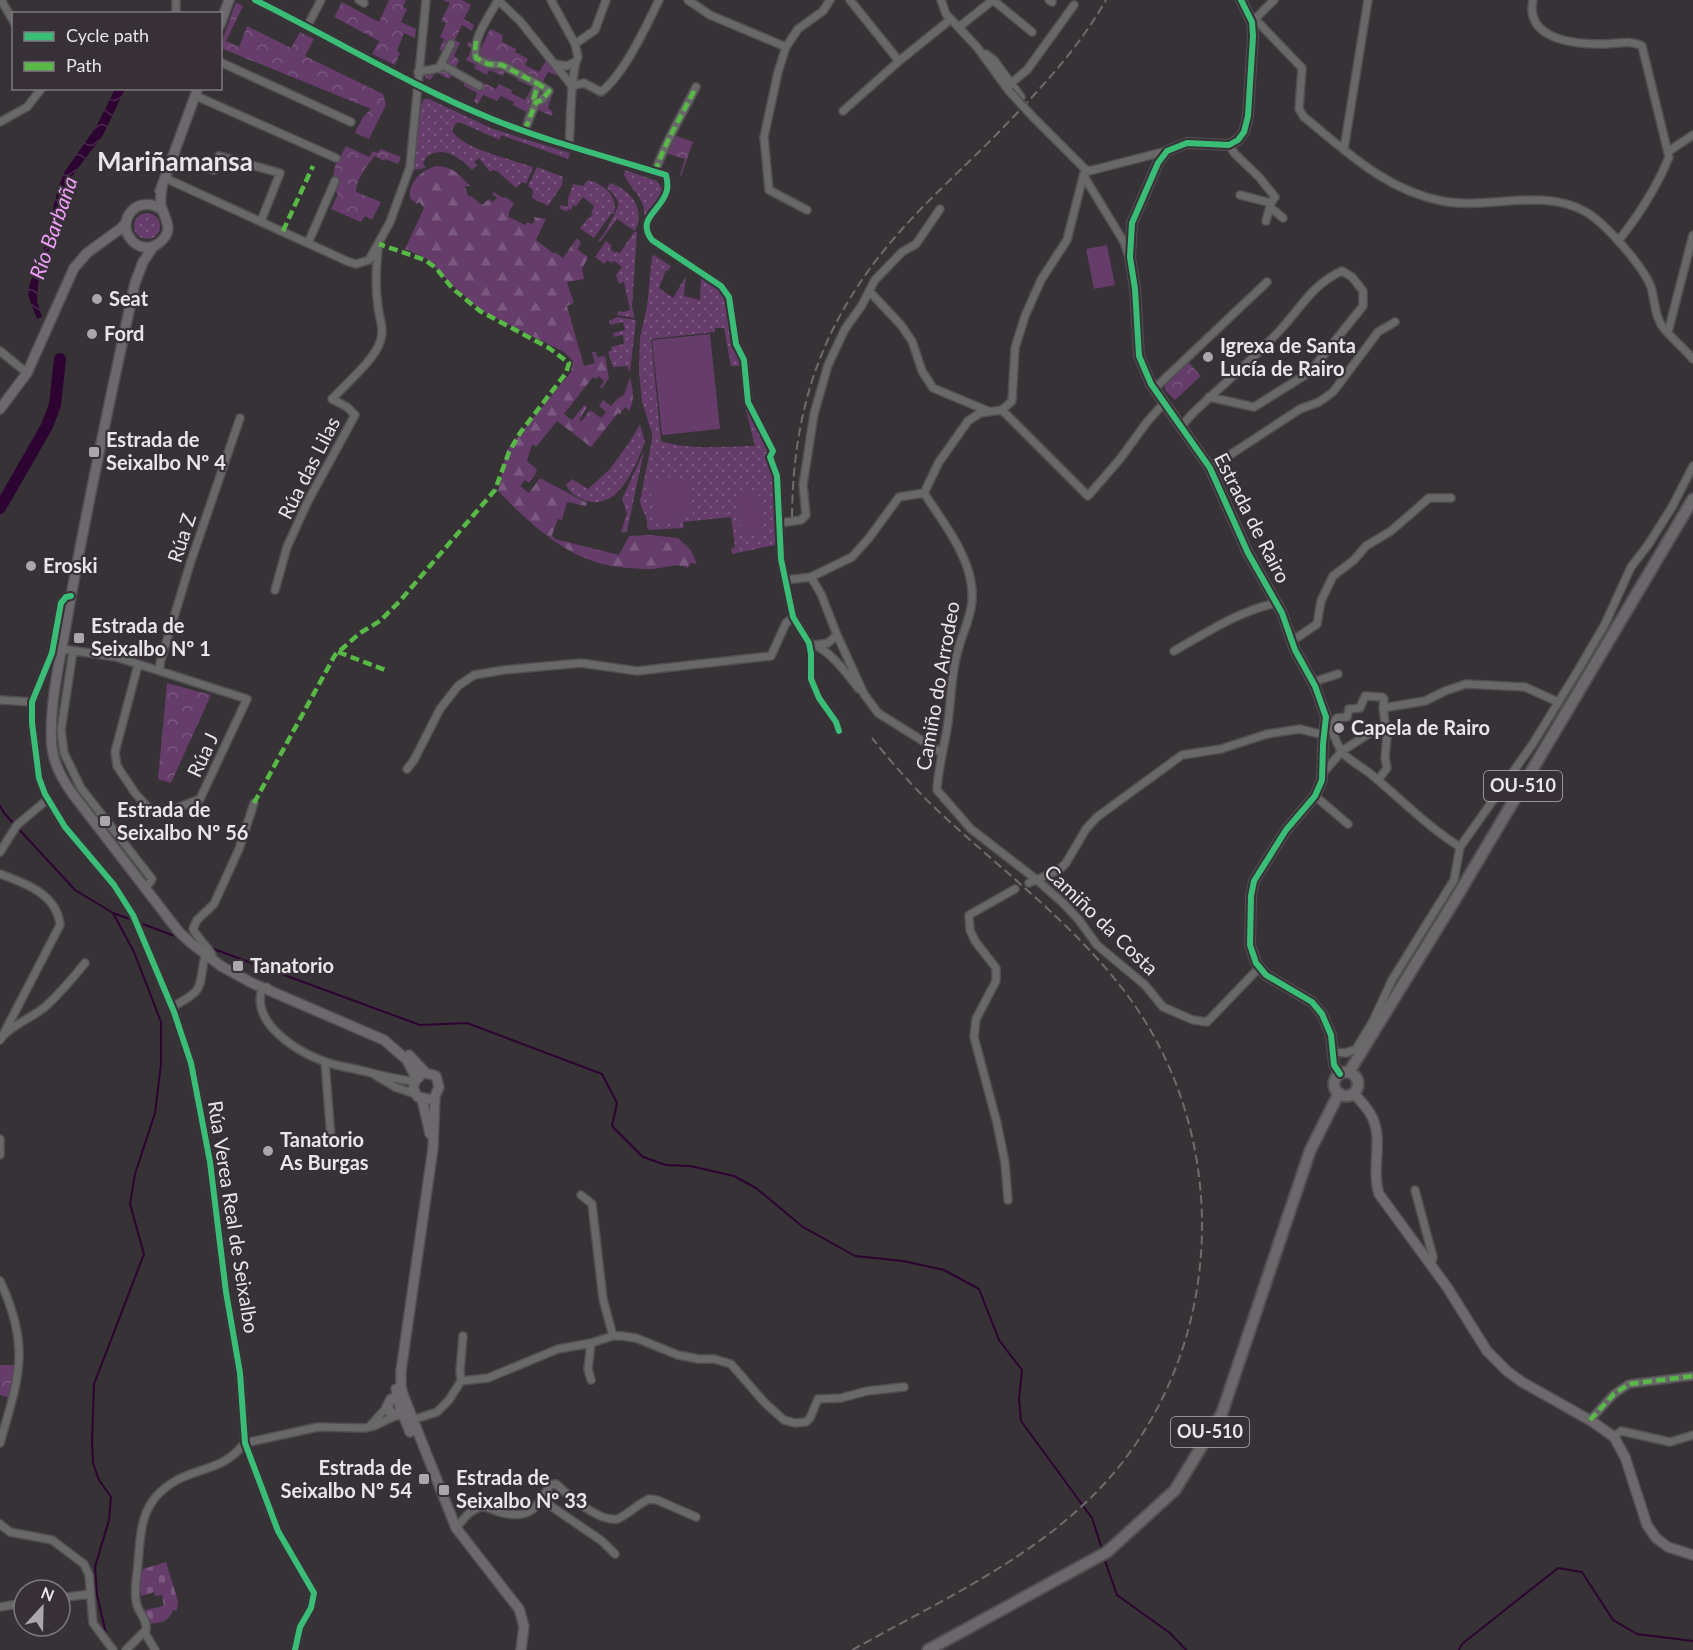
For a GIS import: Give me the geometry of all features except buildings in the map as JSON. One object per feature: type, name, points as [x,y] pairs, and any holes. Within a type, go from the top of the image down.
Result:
[{"type":"main road","name":"OU-510","points":[[928,1650],[1107,1552],[1175,1490],[1222,1413],[1310,1151],[1339,1093],[1336,1090],[1335,1081],[1345,1073],[1456,898],[1693,499]]},
{"type":"main road","points":[[1339,1093],[1346,1096],[1356,1090],[1358,1082],[1356,1078],[1345,1073]]},
{"type":"street","points":[[1,0],[12,19]]},
{"type":"street","points":[[222,19],[229,0]]},
{"type":"street","points":[[255,0],[417,85],[493,120],[666,175],[667,190],[647,222],[647,232],[652,240],[721,286],[729,297],[736,344],[744,360],[748,402],[773,451],[771,457],[777,476],[781,559],[793,617],[813,644],[840,666],[878,712],[942,753]]},
{"type":"street","points":[[308,26],[321,0]]},
{"type":"street","points":[[164,182],[261,221],[356,264],[369,261],[399,200],[410,166],[426,0]]},
{"type":"street","points":[[536,102],[542,100],[549,91],[502,65],[488,64],[476,58],[476,41],[498,0],[520,21],[572,86]]},
{"type":"street","points":[[551,0],[575,44],[578,57],[575,62],[572,86],[569,145]]},
{"type":"street","points":[[575,44],[595,30],[606,0]]},
{"type":"street","points":[[572,86],[584,83],[601,92],[609,86],[638,41],[659,0]]},
{"type":"street","points":[[688,0],[710,15],[786,47]]},
{"type":"street","points":[[807,210],[769,190],[764,137],[778,72],[786,47],[798,29],[823,11],[830,0]]},
{"type":"street","points":[[850,0],[899,61]]},
{"type":"street","points":[[941,0],[946,14],[977,47],[1034,117],[1084,169],[1092,171],[1167,152],[1187,143],[1229,145],[1238,140],[1244,132],[1248,116],[1254,21],[1274,0]]},
{"type":"street","points":[[959,27],[993,0],[1032,32]]},
{"type":"street","points":[[1241,0],[1254,21],[1302,68],[1299,109],[1304,117],[1344,149],[1383,178],[1409,191],[1443,201],[1481,203],[1519,200],[1560,203],[1586,212],[1618,241],[1645,276],[1658,319],[1693,359]]},
{"type":"street","points":[[1344,149],[1368,0]]},
{"type":"street","points":[[1533,0],[1531,12],[1538,28],[1548,35],[1600,44],[1634,42],[1642,46],[1669,157],[1627,231],[1618,241]]},
{"type":"street","points":[[1010,88],[1027,70],[1074,5]]},
{"type":"street","points":[[843,111],[951,19]]},
{"type":"street","points":[[418,72],[439,68],[451,44]]},
{"type":"street","points":[[555,64],[567,66],[575,62]]},
{"type":"street","points":[[222,63],[351,122]]},
{"type":"street","points":[[441,64],[479,86]]},
{"type":"street","points":[[525,130],[536,102],[534,98],[538,84]]},
{"type":"street","points":[[655,171],[662,151],[696,87]]},
{"type":"street","points":[[1010,88],[1021,97]]},
{"type":"street","points":[[0,122],[27,107],[40,90]]},
{"type":"street","points":[[153,247],[137,244],[128,236],[126,223],[128,216],[135,208],[149,204],[164,182],[197,92],[336,158]]},
{"type":"street","points":[[1668,151],[1693,135]]},
{"type":"street","points":[[1229,145],[1235,154],[1260,177],[1275,197],[1266,222]]},
{"type":"street","name":"Estrada de Rairo","points":[[1167,152],[1158,163],[1132,223],[1130,257],[1136,289],[1139,356],[1154,389],[1210,468],[1248,554],[1282,613],[1326,717],[1322,780],[1315,796],[1286,830],[1254,881],[1251,896],[1250,945],[1259,968]]},
{"type":"street","points":[[174,157],[213,170],[219,156],[280,173],[261,221]]},
{"type":"street","points":[[1084,169],[1085,178],[1124,242],[1130,257]]},
{"type":"street","points":[[786,580],[811,577],[852,557],[899,497],[924,493],[939,462],[968,421],[980,413],[1002,410],[1012,401],[1015,348],[1025,316],[1041,280],[1067,240],[1084,169]]},
{"type":"street","points":[[308,243],[335,181]]},
{"type":"street","points":[[137,277],[153,247],[163,240],[168,230],[168,222],[162,211],[161,202],[164,182]]},
{"type":"street","points":[[1240,195],[1271,205],[1283,218]]},
{"type":"street","points":[[149,204],[162,211]]},
{"type":"street","points":[[780,523],[801,520],[806,515],[803,485],[814,414],[828,365],[845,329],[862,305],[875,280],[902,252],[916,244],[940,209]]},
{"type":"street","points":[[0,409],[27,373],[74,268],[87,253],[126,223]]},
{"type":"street","points":[[1668,332],[1693,235]]},
{"type":"street","points":[[106,239],[128,236]]},
{"type":"street","points":[[137,244],[139,254],[137,277],[62,649],[52,726],[53,751],[57,767],[72,793],[179,932],[245,980],[384,1040],[407,1060],[416,1079],[418,1096],[429,1126],[429,1146],[394,1401],[369,1427]]},
{"type":"street","name":"Rúa das Lilas","points":[[275,590],[287,548],[355,415],[347,407],[332,399],[364,366],[380,344],[383,328],[378,307],[376,267],[378,244]]},
{"type":"street","points":[[1182,426],[1209,397],[1282,328],[1307,295],[1330,276],[1342,271],[1352,277],[1363,291],[1363,306],[1310,372],[1254,407],[1209,397]]},
{"type":"street","points":[[1154,389],[1267,282]]},
{"type":"street","points":[[869,291],[901,325],[912,341],[922,371],[933,388],[989,411]]},
{"type":"street","points":[[1210,468],[1300,409],[1319,402],[1333,392],[1378,332],[1395,322]]},
{"type":"street","points":[[0,351],[27,373]]},
{"type":"street","points":[[1002,410],[1088,496],[1164,403]]},
{"type":"street","name":"Rúa Z","points":[[160,670],[160,663],[191,561],[240,418]]},
{"type":"street","points":[[1333,1052],[1346,1053],[1356,1049],[1373,1021],[1392,980],[1454,880],[1460,847],[1532,745],[1605,624],[1631,567],[1648,546],[1672,507],[1693,466]]},
{"type":"street","name":"Camiño do Arrodeo","points":[[924,493],[947,526],[963,556],[972,597],[970,617],[954,664],[948,725],[938,774],[937,790],[950,806]]},
{"type":"street","points":[[1292,640],[1317,624],[1321,601],[1334,576],[1354,560],[1366,546],[1391,531],[1429,498],[1451,498]]},
{"type":"street","points":[[811,577],[821,594],[864,694]]},
{"type":"street","name":"Rúa Verea Real de Seixalbo","points":[[71,596],[60,603],[52,653],[32,702],[35,757],[39,778],[48,799],[72,837],[114,885],[134,917],[172,1007],[191,1064],[210,1162],[226,1292],[240,1373],[245,1443],[278,1531],[314,1593],[311,1608],[300,1627],[295,1650]]},
{"type":"street","points":[[1174,651],[1220,624],[1264,605],[1276,603]]},
{"type":"street","points":[[407,769],[440,709],[458,686],[474,675],[581,663],[637,671],[766,658],[771,656],[786,624],[793,617]]},
{"type":"street","points":[[813,644],[828,643],[837,635]]},
{"type":"street","points":[[813,644],[811,679],[819,698],[836,722],[839,731]]},
{"type":"street","name":"Rúa J","points":[[62,649],[116,657],[247,699],[200,799],[162,814],[152,812],[135,793],[117,766],[115,752],[138,665]]},
{"type":"street","points":[[73,651],[62,730],[61,742],[64,753],[81,788],[152,879],[146,888]]},
{"type":"street","points":[[1313,682],[1338,674]]},
{"type":"street","points":[[1383,708],[1425,701],[1466,684],[1525,687],[1558,702]]},
{"type":"street","points":[[1029,883],[1059,870],[1096,818],[1182,756],[1221,749],[1267,734],[1327,728],[1337,718],[1347,717],[1349,709],[1359,708],[1365,696],[1384,699],[1387,768],[1378,780]]},
{"type":"street","points":[[0,700],[32,702]]},
{"type":"street","points":[[1327,728],[1342,752],[1378,780],[1435,831],[1460,847]]},
{"type":"street","points":[[1322,773],[1342,752],[1373,731]]},
{"type":"street","points":[[1315,796],[1348,825]]},
{"type":"street","points":[[0,852],[17,825],[48,799]]},
{"type":"street","points":[[172,1007],[193,995],[198,989],[203,976],[207,945],[196,936],[193,929],[197,921],[214,904],[239,849],[254,803]]},
{"type":"street","name":"Camiño da Costa","points":[[950,806],[971,829],[1064,903],[1097,945],[1145,985],[1163,1007],[1193,1020],[1207,1022],[1259,968]]},
{"type":"street","points":[[0,874],[40,891],[46,896],[57,912],[60,925],[1,1037]]},
{"type":"street","points":[[1008,1200],[1007,1179],[999,1133],[974,1037],[976,1019],[996,981],[996,968],[975,941],[970,930],[969,915],[1015,889]]},
{"type":"street","points":[[205,953],[237,970],[382,1034],[404,1049],[426,1073],[436,1077],[439,1087],[435,1096],[434,1143],[401,1387],[405,1415],[434,1493],[453,1534],[511,1606],[518,1629],[517,1650]]},
{"type":"street","points":[[1,1037],[45,1007],[85,963]]},
{"type":"street","points":[[1259,968],[1272,980],[1312,1002],[1319,1010],[1330,1030],[1334,1065],[1345,1073]]},
{"type":"street","points":[[245,980],[256,993],[267,1019],[277,1032],[305,1053],[325,1062],[372,1073],[416,1079],[426,1073]]},
{"type":"street","points":[[263,988],[268,986],[282,993],[289,993]]},
{"type":"street","points":[[259,1000],[263,988]]},
{"type":"street","points":[[325,1062],[331,1138]]},
{"type":"street","points":[[372,1073],[395,1087],[418,1096],[427,1099],[435,1096]]},
{"type":"street","points":[[1353,1093],[1374,1120],[1377,1147],[1375,1181],[1379,1194],[1447,1287],[1478,1339],[1507,1371],[1522,1382],[1590,1420],[1614,1437],[1625,1457],[1647,1525],[1656,1538],[1668,1547],[1693,1555]]},
{"type":"street","points":[[0,1139],[0,1155]]},
{"type":"street","points":[[1415,1190],[1433,1257],[1431,1267]]},
{"type":"street","points":[[581,1195],[592,1204],[603,1299],[613,1336]]},
{"type":"street","points":[[0,1281],[12,1307],[20,1354],[16,1389],[0,1443]]},
{"type":"street","points":[[126,1650],[145,1634],[147,1623],[137,1608],[135,1589],[141,1529],[150,1503],[160,1492],[175,1482],[220,1464],[230,1458],[245,1443],[318,1427],[369,1427],[405,1415],[437,1412],[449,1400],[461,1381],[463,1336]]},
{"type":"street","points":[[461,1381],[488,1378],[558,1349],[613,1336],[636,1338],[678,1355],[714,1359],[731,1364],[764,1402],[784,1420],[795,1423],[806,1422],[810,1418],[818,1399],[841,1398],[867,1391],[904,1387]]},
{"type":"street","points":[[591,1343],[588,1369],[591,1380]]},
{"type":"street","points":[[1590,1420],[1614,1394],[1629,1384],[1693,1376]]},
{"type":"street","points":[[401,1387],[390,1412],[405,1415]]},
{"type":"street","points":[[394,1401],[405,1415],[455,1526]]},
{"type":"street","points":[[1614,1437],[1621,1431],[1670,1442],[1693,1435]]},
{"type":"street","points":[[455,1526],[480,1507],[519,1516],[530,1512],[542,1500],[550,1485],[556,1484],[573,1500],[607,1517],[618,1519],[649,1499],[657,1500],[696,1517]]},
{"type":"street","points":[[434,1493],[439,1496],[446,1515],[519,1609],[524,1626],[521,1650]]},
{"type":"street","points":[[542,1500],[602,1541],[615,1554]]},
{"type":"street","points":[[0,1524],[10,1532],[52,1540],[78,1558],[90,1575],[91,1612],[94,1626],[113,1650]]},
{"type":"street","points":[[72,1596],[90,1594]]},
{"type":"street","points":[[145,1634],[155,1650]]},
{"type":"green space","points":[[389,0],[406,0],[403,7],[407,9],[401,22],[416,29],[415,38],[404,33],[397,51],[400,53],[395,65],[372,54],[379,41],[334,17],[342,2],[379,22]]},
{"type":"green space","points":[[443,0],[462,0],[471,5],[464,19],[474,25],[472,31],[462,25],[455,40],[460,43],[454,56],[459,60],[455,70],[480,87],[484,83],[496,89],[499,84],[525,100],[532,87],[517,80],[518,77],[505,71],[503,76],[489,70],[487,75],[474,68],[476,65],[466,60],[472,49],[467,45],[468,42],[481,48],[490,29],[503,35],[502,42],[516,49],[515,52],[528,59],[525,65],[539,72],[546,61],[559,76],[548,72],[541,85],[553,92],[548,108],[553,112],[551,116],[539,110],[532,122],[523,120],[526,112],[513,105],[514,102],[501,96],[497,101],[483,95],[478,104],[474,102],[477,93],[464,86],[464,82],[451,76],[449,79],[436,72],[430,80],[425,78],[424,65],[434,67],[443,52],[439,50],[444,39],[440,37],[446,23],[441,21],[450,3]]},
{"type":"green space","points":[[236,2],[243,6],[226,41],[239,47],[247,26],[291,48],[300,32],[314,39],[305,56],[383,94],[386,105],[369,139],[355,133],[363,117],[371,109],[223,49],[222,53],[222,41]]},
{"type":"green space","points":[[424,99],[429,99],[493,129],[570,153],[568,159],[501,135],[500,140],[459,122],[452,130],[465,142],[488,153],[533,167],[526,184],[522,182],[516,188],[497,171],[490,172],[479,158],[474,162],[477,165],[472,170],[457,157],[440,152],[427,156],[423,163],[426,168],[414,170],[421,104]]},
{"type":"green space","points":[[674,135],[693,142],[681,176],[685,159],[662,152]]},
{"type":"green space","points":[[346,146],[369,157],[373,151],[377,153],[381,149],[401,157],[398,164],[375,156],[360,178],[356,192],[381,202],[372,220],[365,216],[361,222],[331,209],[338,194],[333,190],[338,180],[333,178],[335,166]]},
{"type":"green space","points":[[436,166],[447,167],[459,174],[470,186],[465,186],[468,196],[482,205],[489,199],[493,202],[497,198],[492,194],[494,192],[503,198],[506,197],[514,204],[509,217],[525,225],[527,222],[532,224],[534,217],[546,219],[536,240],[553,253],[563,258],[577,238],[581,243],[577,249],[588,257],[582,269],[584,279],[567,282],[574,303],[567,306],[584,366],[595,363],[592,352],[596,352],[597,357],[605,356],[609,378],[602,388],[600,387],[604,381],[599,376],[596,379],[593,377],[564,414],[572,420],[584,405],[587,407],[579,420],[582,421],[590,410],[601,418],[606,412],[599,406],[603,400],[611,406],[624,395],[630,377],[633,394],[629,411],[625,407],[620,414],[618,413],[591,447],[557,421],[536,447],[532,444],[527,461],[537,469],[529,483],[525,480],[520,486],[529,493],[540,478],[587,503],[586,506],[567,502],[562,520],[558,519],[552,535],[555,539],[619,555],[629,536],[650,535],[678,538],[691,550],[697,564],[690,563],[688,568],[677,565],[650,569],[616,567],[591,561],[562,546],[534,526],[498,491],[507,450],[571,372],[573,361],[564,352],[482,311],[426,258],[405,249],[424,208],[419,202],[417,204],[410,198],[411,187],[421,174]]},
{"type":"green space","points":[[537,167],[563,177],[562,185],[548,206],[532,198],[533,190],[528,186]]},
{"type":"green space","points":[[625,170],[657,181],[663,190],[643,224],[642,203],[624,175]]},
{"type":"green space","points":[[588,180],[599,184],[612,196],[615,207],[614,213],[594,238],[580,228],[589,217],[592,218],[590,216],[593,216],[591,214],[594,206],[583,197],[567,212],[559,208],[561,205],[568,207],[573,184],[583,186]]},
{"type":"green space","points":[[610,183],[624,190],[635,201],[639,215],[638,223],[635,231],[617,219],[600,242],[598,241],[607,229],[618,204],[616,197],[607,188]]},
{"type":"green space","points":[[147,213],[156,217],[160,226],[156,235],[147,239],[138,235],[134,226],[138,217]]},
{"type":"green space","points":[[634,232],[637,232],[632,308],[635,318],[617,315],[618,311],[630,310],[624,282],[619,284],[616,275],[622,267],[608,260],[604,264],[595,257],[606,241],[612,246],[610,249],[615,253],[616,251],[620,253]]},
{"type":"green space","points":[[1107,245],[1115,285],[1094,289],[1086,249]]},
{"type":"green space","points":[[654,255],[671,266],[668,271],[666,270],[659,288],[673,298],[686,276],[684,296],[700,300],[701,277],[722,289],[727,303],[731,340],[739,362],[739,366],[731,366],[724,328],[715,328],[715,332],[651,339],[661,441],[696,447],[755,446],[744,403],[766,440],[768,461],[777,482],[775,545],[732,554],[731,549],[735,547],[731,517],[683,522],[684,528],[649,530],[647,527],[640,501],[652,433],[642,402],[639,371],[640,337],[647,307],[652,256]]},
{"type":"green space","points":[[617,317],[636,320],[630,372],[627,366],[613,367],[608,352],[612,350],[611,347],[624,344],[623,335],[614,337],[613,333],[625,330],[623,322],[610,325],[609,321]]},
{"type":"green space","points":[[710,334],[720,429],[662,435],[652,340]]},
{"type":"green space","points":[[1188,362],[1201,376],[1175,400],[1165,390],[1165,385]]},
{"type":"green space","points":[[640,424],[645,442],[630,475],[616,494],[606,500],[596,502],[584,500],[571,492],[566,485],[572,479],[588,489],[610,469]]},
{"type":"green space","points":[[644,451],[627,531],[624,533],[621,532],[627,513],[622,499]]},
{"type":"green space","points":[[671,477],[672,481],[689,479],[693,515],[676,517],[676,521],[655,523],[649,480]]},
{"type":"green space","points":[[758,490],[763,533],[742,536],[737,492]]},
{"type":"green space","points":[[167,683],[211,695],[171,783],[158,779]]},
{"type":"green space","points":[[0,1365],[15,1365],[9,1398],[0,1395]]},
{"type":"green space","points":[[166,1562],[178,1601],[177,1611],[173,1610],[169,1618],[163,1622],[147,1624],[145,1610],[164,1606],[162,1595],[155,1596],[154,1592],[142,1596],[139,1590],[140,1570]]},
{"type":"water","points":[[114,90],[125,90],[103,135],[72,176],[38,284],[37,301],[42,317],[37,319],[28,295],[30,283],[42,255],[58,188],[65,171],[96,127]]},
{"type":"waterway","name":"Río Barbaña","points":[[0,508],[47,426],[55,405],[60,359]]},
{"type":"waterway","points":[[0,806],[75,890],[113,913],[132,920]]},
{"type":"waterway","points":[[107,1638],[97,1595],[95,1567],[109,1520],[111,1497],[99,1480],[93,1463],[94,1384],[144,1254],[130,1204],[135,1174],[155,1113],[161,1064],[161,1022],[134,952],[113,913]]},
{"type":"waterway","points":[[140,923],[180,938]]},
{"type":"waterway","points":[[211,948],[420,1025],[467,1023],[602,1074],[617,1103],[612,1126],[643,1157],[666,1165],[690,1166],[734,1176],[756,1188],[803,1227],[855,1256],[903,1261],[944,1270],[979,1289],[999,1340],[1022,1370],[1019,1399],[1021,1421],[1092,1518],[1102,1549]]},
{"type":"waterway","points":[[1104,1558],[1117,1595],[1170,1633],[1186,1650]]},
{"type":"waterway","points":[[1459,1650],[1462,1644],[1558,1568],[1582,1572],[1613,1620],[1637,1634],[1693,1641]]},
{"type":"railway","points":[[792,517],[794,475],[807,397],[819,361],[854,292],[877,259],[904,227],[1040,89],[1082,37],[1106,0]]},
{"type":"railway","points":[[852,1650],[971,1585],[1029,1549],[1081,1507],[1129,1453],[1165,1392],[1189,1325],[1201,1256],[1200,1185],[1187,1116],[1161,1049],[1122,988],[1101,963],[1033,895],[927,801],[872,738]]},
{"type":"marked path","points":[[476,41],[476,58],[488,64],[502,65],[538,84]]},
{"type":"marked path","points":[[525,130],[536,102],[542,100],[549,91],[538,84],[534,98],[536,102]]},
{"type":"marked path","points":[[655,172],[696,87]]},
{"type":"marked path","points":[[283,231],[313,166]]},
{"type":"marked path","points":[[254,803],[335,655],[360,633],[380,621],[399,602],[495,490],[509,452],[520,433],[566,373],[569,363],[549,348],[480,311],[452,288],[436,268],[425,260],[379,244]]},
{"type":"marked path","points":[[338,652],[388,671]]},
{"type":"marked path","points":[[1590,1420],[1614,1394],[1629,1384],[1693,1376]]},
{"type":"cycle path","points":[[255,0],[402,77],[492,119],[557,142],[666,175],[665,197],[648,220],[648,232],[652,240],[721,286],[729,297],[736,344],[744,360],[748,402],[773,451],[770,457],[777,476],[781,559],[793,617],[809,643],[811,679],[819,698],[836,722],[839,731]]},
{"type":"cycle path","points":[[1241,0],[1252,22],[1253,36],[1248,116],[1244,132],[1238,140],[1229,145],[1187,143],[1167,151],[1158,163],[1132,223],[1130,257],[1135,289],[1139,356],[1151,384],[1210,468],[1248,553],[1282,613],[1295,650],[1315,686],[1326,717],[1322,780],[1315,796],[1286,830],[1254,881],[1251,896],[1250,945],[1256,963],[1266,975],[1312,1002],[1322,1014],[1331,1035],[1334,1065],[1340,1074]]},
{"type":"cycle path","points":[[71,596],[66,597],[61,603],[52,653],[32,702],[32,723],[39,778],[45,794],[65,827],[114,885],[133,915],[174,1012],[191,1063],[210,1162],[226,1292],[240,1373],[245,1443],[278,1531],[314,1593],[311,1608],[300,1627],[295,1650]]},
{"type":"place","name":"Seat","points":[[97,299]]},
{"type":"place","name":"Ford","points":[[92,334]]},
{"type":"place","name":"Igrexa de Santa Lucía de Rairo","points":[[1208,357]]},
{"type":"place","name":"Estrada de Seixalbo Nº 4","points":[[94,452]]},
{"type":"place","name":"Eroski","points":[[31,566]]},
{"type":"place","name":"Estrada de Seixalbo Nº 1","points":[[79,638]]},
{"type":"place","name":"Capela de Rairo","points":[[1339,728]]},
{"type":"place","name":"Estrada de Seixalbo Nº 56","points":[[105,821]]},
{"type":"place","name":"Tanatorio","points":[[238,966]]},
{"type":"place","name":"Tanatorio As Burgas","points":[[268,1151]]},
{"type":"place","name":"Estrada de Seixalbo Nº 54","points":[[424,1479]]},
{"type":"place","name":"Estrada de Seixalbo Nº 33","points":[[444,1490]]},
{"type":"district","name":"Mariñamansa","points":[[175,162]]}]
